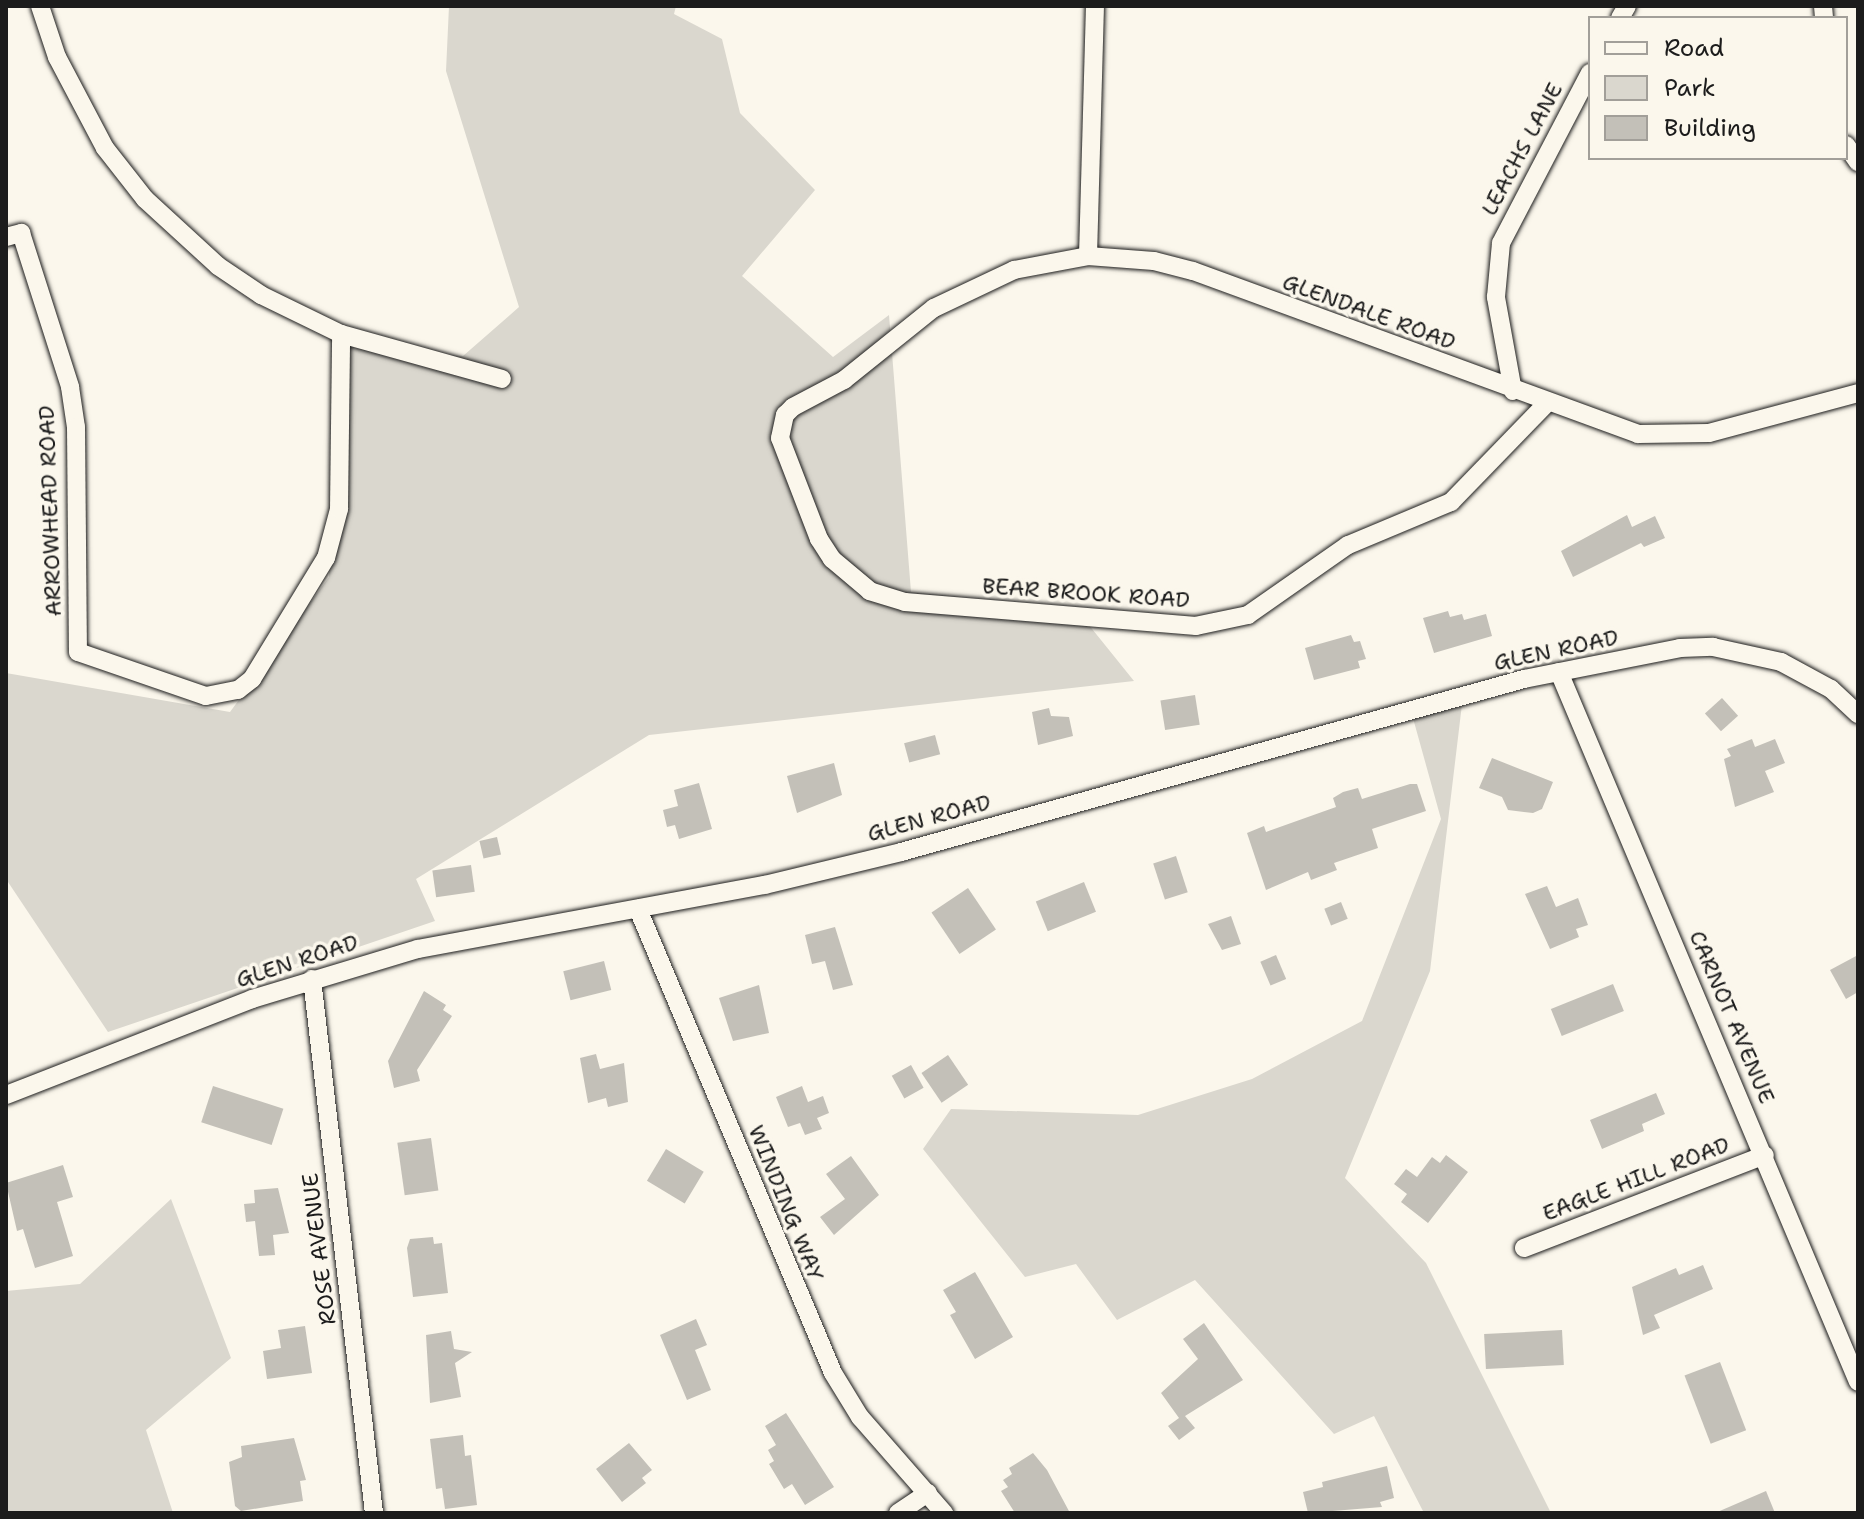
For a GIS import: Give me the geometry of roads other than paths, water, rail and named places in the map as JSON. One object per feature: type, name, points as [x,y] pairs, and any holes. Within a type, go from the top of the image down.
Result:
[{"type":"street","points":[[40,6],[79,103],[145,199],[218,266],[261,295],[341,334],[502,379]]},
{"type":"street","points":[[1088,256],[1095,6]]},
{"type":"street","name":"LEACHS LANE","points":[[1513,391],[1496,297],[1501,243],[1588,77]]},
{"type":"street","name":"ARROWHEAD ROAD","points":[[13,235],[70,387],[76,427],[78,652],[206,696],[238,690],[252,679],[312,584],[333,537],[339,509],[341,334]]},
{"type":"street","name":"GLENDALE ROAD","points":[[879,351],[934,308],[975,285],[1014,270],[1088,256],[1154,261],[1193,271],[1622,431],[1675,436],[1709,433],[1858,393]]},
{"type":"street","name":"BEAR BROOK ROAD","points":[[879,351],[844,380],[793,407],[780,427],[819,539],[848,576],[870,591],[905,602],[1196,626],[1248,615],[1348,545],[1451,502],[1547,403]]},
{"type":"street","name":"GLEN ROAD","points":[[6,1095],[312,979],[470,937],[638,909],[901,852],[1559,672],[1680,648],[1746,651],[1811,676],[1858,714]]},
{"type":"street","name":"CARNOT AVENUE","points":[[1559,672],[1858,1382]]},
{"type":"street","name":"WINDING WAY","points":[[638,909],[833,1373],[860,1417],[944,1513]]},
{"type":"street","name":"ROSE AVENUE","points":[[312,979],[374,1513]]},
{"type":"street","name":"EAGLE HILL ROAD","points":[[1524,1248],[1765,1155]]},
{"type":"street","points":[[898,1513],[928,1493]]}]
